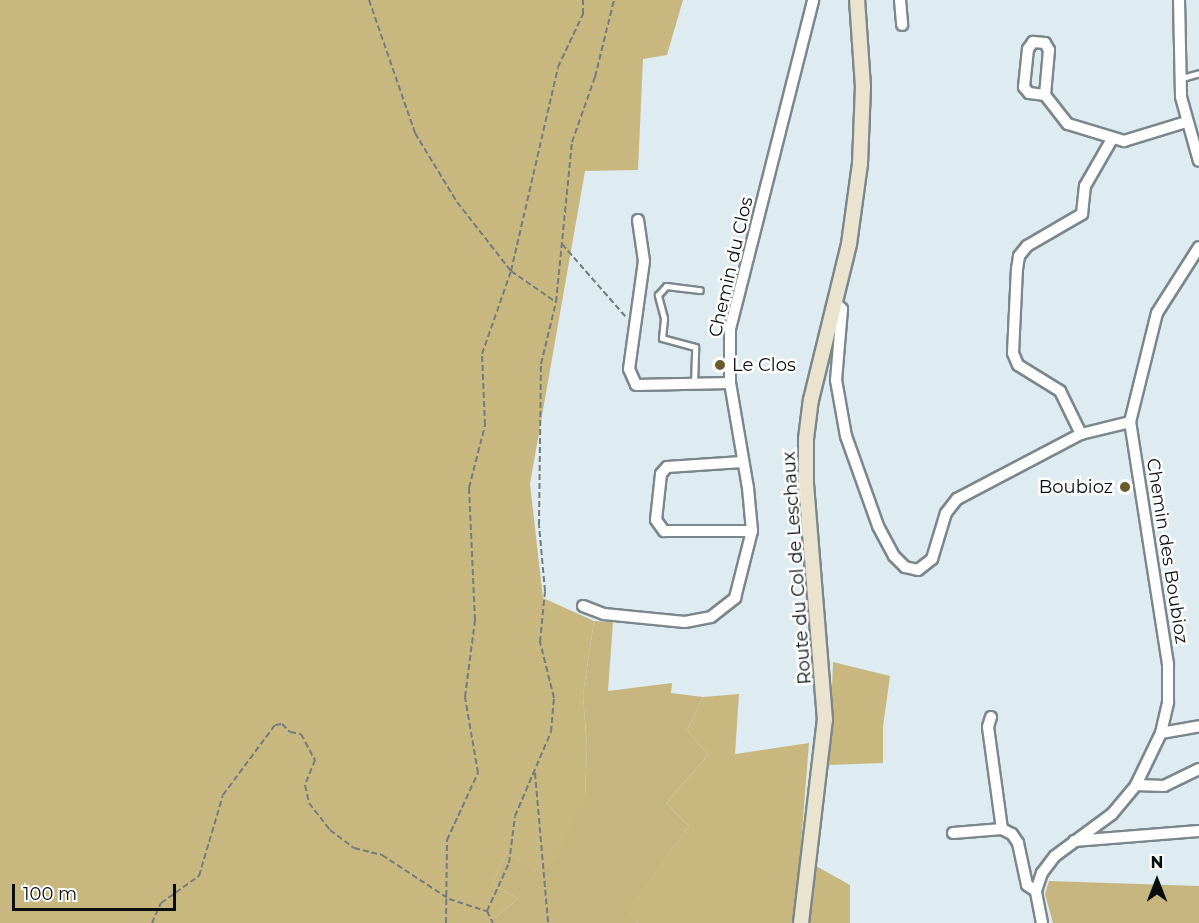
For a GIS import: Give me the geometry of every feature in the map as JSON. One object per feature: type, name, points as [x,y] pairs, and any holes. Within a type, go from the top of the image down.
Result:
[{"type":"main road","name":"Route du Col de Leschaux","points":[[801,923],[825,711],[806,482],[806,439],[811,400],[851,236],[862,147],[857,0]]},
{"type":"street","name":"Chemin du Clos","points":[[583,606],[604,614],[685,622],[711,617],[735,598],[752,531],[730,383],[730,329],[813,0]]},
{"type":"street","points":[[900,0],[902,25]]},
{"type":"street","points":[[1179,0],[1180,79],[1186,122],[1199,160]]},
{"type":"street","points":[[1045,95],[1029,93],[1024,87],[1028,49],[1033,42],[1046,43],[1049,50],[1045,95],[1068,124],[1124,141],[1186,122]]},
{"type":"street","points":[[1081,434],[1060,391],[1018,365],[1012,341],[1017,269],[1019,256],[1027,246],[1082,214],[1085,186],[1112,139]]},
{"type":"street","points":[[638,220],[644,261],[628,369],[636,385],[730,383]]},
{"type":"street","points":[[835,302],[842,309],[836,380],[846,436],[878,526],[894,556],[911,570],[923,568],[932,559],[950,505],[1081,434],[1130,422],[1157,313],[1199,247]]},
{"type":"street","name":"Chemin des Boubioz","points":[[1036,891],[1055,856],[1112,813],[1136,785],[1161,733],[1168,702],[1168,664],[1130,422]]},
{"type":"street","points":[[742,462],[667,467],[661,474],[656,520],[664,531],[752,531]]},
{"type":"street","points":[[991,717],[988,727],[1002,829]]},
{"type":"street","points":[[1161,733],[1199,726]]},
{"type":"street","points":[[1136,785],[1164,786],[1199,769]]},
{"type":"street","points":[[953,833],[1002,829],[1012,834],[1018,843],[1027,885],[1036,891],[1042,923]]},
{"type":"street","points":[[1074,841],[1199,831]]},
{"type":"lane","points":[[1180,79],[1199,73]]},
{"type":"lane","points":[[694,384],[696,347],[662,338],[664,318],[658,295],[666,286],[700,290]]},
{"type":"path","points":[[369,0],[415,133],[457,202],[511,271],[556,302]]},
{"type":"path","points":[[446,923],[447,840],[478,773],[465,697],[475,620],[469,488],[485,425],[482,354],[511,271],[558,67],[583,14],[584,0]]},
{"type":"path","points":[[493,923],[488,911],[509,863],[515,816],[551,732],[554,698],[540,642],[545,591],[539,525],[541,364],[556,302],[572,142],[595,77],[614,0]]},
{"type":"path","points":[[562,244],[625,316],[632,333]]},
{"type":"path","points":[[152,923],[160,903],[199,876],[223,795],[275,725],[282,724],[290,732],[301,734],[315,760],[305,785],[309,803],[330,830],[354,848],[382,855],[448,898],[488,911]]},
{"type":"path","points":[[534,770],[548,923]]},
{"type":"shaded area","points":[[0,0],[683,0],[667,55],[643,59],[638,170],[585,171],[530,484],[543,598],[594,621],[583,695],[587,747],[585,794],[555,862],[537,873],[507,852],[493,883],[518,899],[488,923],[0,923]]},
{"type":"shaded area","points":[[594,621],[613,622],[608,691],[672,683],[671,693],[703,697],[687,730],[708,755],[666,803],[689,826],[628,910],[637,923],[488,923],[518,899],[493,883],[507,852],[537,872],[585,794],[587,747],[583,695]]},
{"type":"shaded area","points":[[833,662],[890,676],[883,727],[883,763],[829,765]]},
{"type":"shaded area","points":[[739,694],[735,754],[809,743],[800,857],[850,885],[850,923],[637,923],[627,910],[689,826],[666,803],[708,755],[687,730],[703,697]]},
{"type":"shaded area","points":[[1049,881],[1199,886],[1199,923],[1053,923],[1045,894]]},
{"type":"place","name":"Le Clos","points":[[720,365]]},
{"type":"place","name":"Boubioz","points":[[1125,487]]}]
